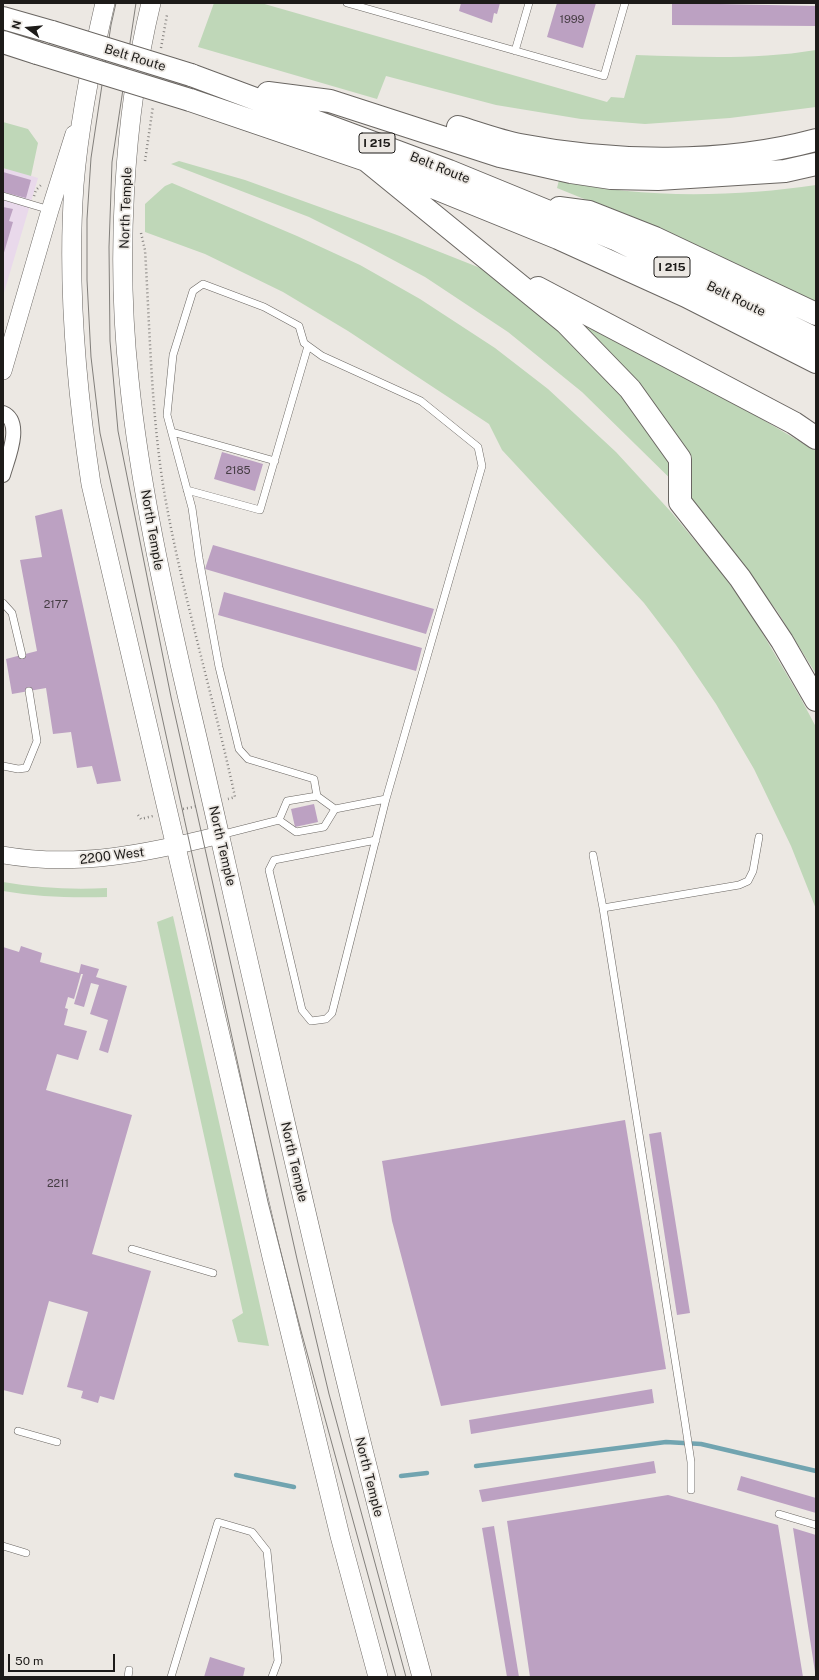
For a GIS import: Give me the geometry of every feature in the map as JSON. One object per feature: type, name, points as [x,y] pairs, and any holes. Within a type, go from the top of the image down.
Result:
[{"type":"highway","name":"Belt Route","points":[[3,18],[191,75],[449,171],[615,239],[816,339]]},
{"type":"highway","name":"Belt Route","points":[[3,42],[190,100],[366,160],[579,248],[686,296],[816,362]]},
{"type":"highway","points":[[226,88],[330,101],[371,103],[519,145],[606,156],[655,158],[706,157],[757,152],[816,140]]},
{"type":"highway","points":[[330,101],[500,156],[571,172],[611,178],[658,179],[785,171],[816,164]]},
{"type":"highway","points":[[366,160],[566,323],[630,389],[680,459],[680,502],[740,578],[782,641],[816,700]]},
{"type":"highway","points":[[525,203],[589,212],[655,238],[816,314]]},
{"type":"highway","points":[[494,265],[794,423],[816,438]]},
{"type":"main road","points":[[105,3],[84,104],[77,156],[73,216],[72,302],[81,422],[91,484],[100,528],[332,1506],[378,1677]]},
{"type":"main road","name":"North Temple","points":[[151,3],[135,88],[124,214],[124,306],[128,375],[137,443],[165,599],[294,1163],[383,1532],[422,1677]]},
{"type":"street","points":[[3,371],[50,210],[84,104]]},
{"type":"street","points":[[3,413],[11,420],[14,432],[3,475]]},
{"type":"street","name":"2200 West","points":[[3,855],[37,859],[101,859],[141,854],[220,835]]},
{"type":"lane","points":[[347,3],[604,76],[624,3]]},
{"type":"lane","points":[[515,51],[529,3]]},
{"type":"lane","points":[[3,196],[50,210]]},
{"type":"lane","points":[[376,840],[274,860],[269,870],[302,1010],[311,1021],[326,1019],[332,1013],[376,840],[386,799],[482,466],[478,447],[421,401],[322,356],[304,343],[299,326],[264,307],[203,284],[193,291],[173,355],[167,415],[192,508],[199,558],[219,667],[239,749],[248,759],[314,779],[317,796],[335,809],[386,799]]},
{"type":"lane","points":[[187,490],[260,510],[308,346]]},
{"type":"lane","points":[[172,432],[275,461]]},
{"type":"lane","points":[[3,603],[12,613],[22,655]]},
{"type":"lane","points":[[3,766],[18,769],[26,768],[37,741],[29,691]]},
{"type":"lane","points":[[280,820],[287,801],[317,796]]},
{"type":"lane","points":[[280,820],[296,832],[311,830],[324,827],[335,809]]},
{"type":"lane","points":[[220,835],[280,820]]},
{"type":"lane","points":[[603,908],[739,886],[748,881],[753,871],[759,837]]},
{"type":"lane","points":[[593,855],[603,908],[692,1462],[692,1490]]},
{"type":"lane","points":[[132,1249],[213,1273]]},
{"type":"lane","points":[[18,1431],[57,1442]]},
{"type":"lane","points":[[779,1514],[816,1525]]},
{"type":"lane","points":[[172,1677],[218,1522],[252,1532],[267,1551],[278,1661],[272,1677]]},
{"type":"lane","points":[[3,1546],[26,1553]]},
{"type":"path","points":[[32,204],[36,190],[44,183]]},
{"type":"path","points":[[230,798],[236,797]]},
{"type":"path","points":[[138,815],[141,819]]},
{"type":"shaded area","points":[[3,167],[38,178],[3,296]]},
{"type":"green space","points":[[214,3],[261,3],[607,102],[611,97],[624,98],[636,55],[748,57],[816,50],[816,107],[730,118],[645,124],[581,119],[496,105],[386,76],[377,99],[198,47]]},
{"type":"green space","points":[[3,122],[28,129],[38,143],[31,176],[3,168]]},
{"type":"green space","points":[[179,161],[245,180],[397,235],[498,275],[743,408],[816,451],[816,674],[777,611],[688,496],[582,392],[508,332],[425,277],[365,245],[309,217],[171,164]]},
{"type":"green space","points":[[559,180],[621,190],[687,194],[753,192],[816,185],[816,303],[646,224],[557,188]]},
{"type":"green space","points":[[172,183],[297,236],[360,265],[420,299],[495,348],[548,389],[616,452],[672,513],[720,571],[750,612],[816,727],[816,909],[791,846],[754,769],[716,704],[676,645],[644,603],[502,450],[489,424],[348,331],[283,292],[205,254],[145,232],[145,204],[165,186]]},
{"type":"green space","points":[[3,882],[55,888],[107,888],[107,897],[55,897],[29,895],[3,891]]},
{"type":"green space","points":[[173,916],[269,1346],[238,1342],[232,1320],[243,1313],[157,922]]},
{"type":"building","points":[[461,3],[500,3],[497,14],[494,13],[492,23],[459,11]]},
{"type":"building","points":[[557,3],[596,3],[583,48],[547,37]]},
{"type":"building","points":[[672,3],[816,6],[816,26],[672,25]]},
{"type":"building","points":[[3,172],[31,180],[26,198],[3,192]]},
{"type":"building","points":[[3,207],[13,209],[9,221],[13,222],[3,256]]},
{"type":"building","points":[[222,452],[263,464],[255,491],[214,479]]},
{"type":"building","points":[[62,509],[121,781],[97,784],[92,766],[77,768],[71,732],[53,734],[46,688],[12,694],[6,659],[37,651],[20,560],[42,557],[35,516]]},
{"type":"building","points":[[213,545],[434,609],[426,634],[205,569]]},
{"type":"building","points":[[224,592],[422,648],[416,671],[218,615]]},
{"type":"building","points":[[314,804],[318,822],[295,827],[291,809]]},
{"type":"building","points":[[21,946],[42,953],[40,962],[79,973],[81,964],[99,969],[96,977],[127,986],[108,1053],[99,1050],[108,1020],[90,1014],[99,985],[91,983],[84,1007],[74,1004],[83,974],[81,974],[74,999],[68,997],[65,1008],[68,1009],[64,1025],[87,1031],[78,1060],[57,1054],[46,1090],[132,1115],[92,1254],[151,1271],[114,1400],[100,1396],[98,1403],[81,1398],[83,1391],[67,1387],[88,1312],[49,1301],[23,1395],[3,1390],[3,947],[19,952]]},
{"type":"building","points":[[625,1120],[666,1369],[441,1406],[392,1221],[382,1161]]},
{"type":"building","points":[[661,1132],[690,1313],[677,1315],[649,1134]]},
{"type":"building","points":[[652,1389],[654,1403],[471,1434],[469,1420]]},
{"type":"building","points":[[654,1461],[656,1473],[482,1502],[479,1490]]},
{"type":"building","points":[[741,1476],[816,1498],[816,1513],[737,1490]]},
{"type":"building","points":[[668,1495],[778,1525],[803,1677],[530,1677],[507,1521]]},
{"type":"building","points":[[494,1526],[519,1677],[507,1677],[482,1528]]},
{"type":"building","points":[[793,1528],[816,1535],[816,1672],[815,1672]]},
{"type":"building","points":[[210,1657],[245,1668],[243,1677],[204,1677]]},
{"type":"waterway","points":[[476,1466],[666,1442],[701,1444],[816,1471]]},
{"type":"waterway","points":[[401,1476],[427,1473]]},
{"type":"waterway","points":[[236,1475],[294,1487]]},
{"type":"tram line","points":[[116,3],[111,25],[91,158],[87,219],[87,280],[91,357],[100,433],[268,1202],[301,1331],[396,1677]]},
{"type":"tram line","points":[[136,3],[112,162],[109,247],[110,341],[118,431],[171,697],[297,1259],[329,1394],[406,1677]]}]
